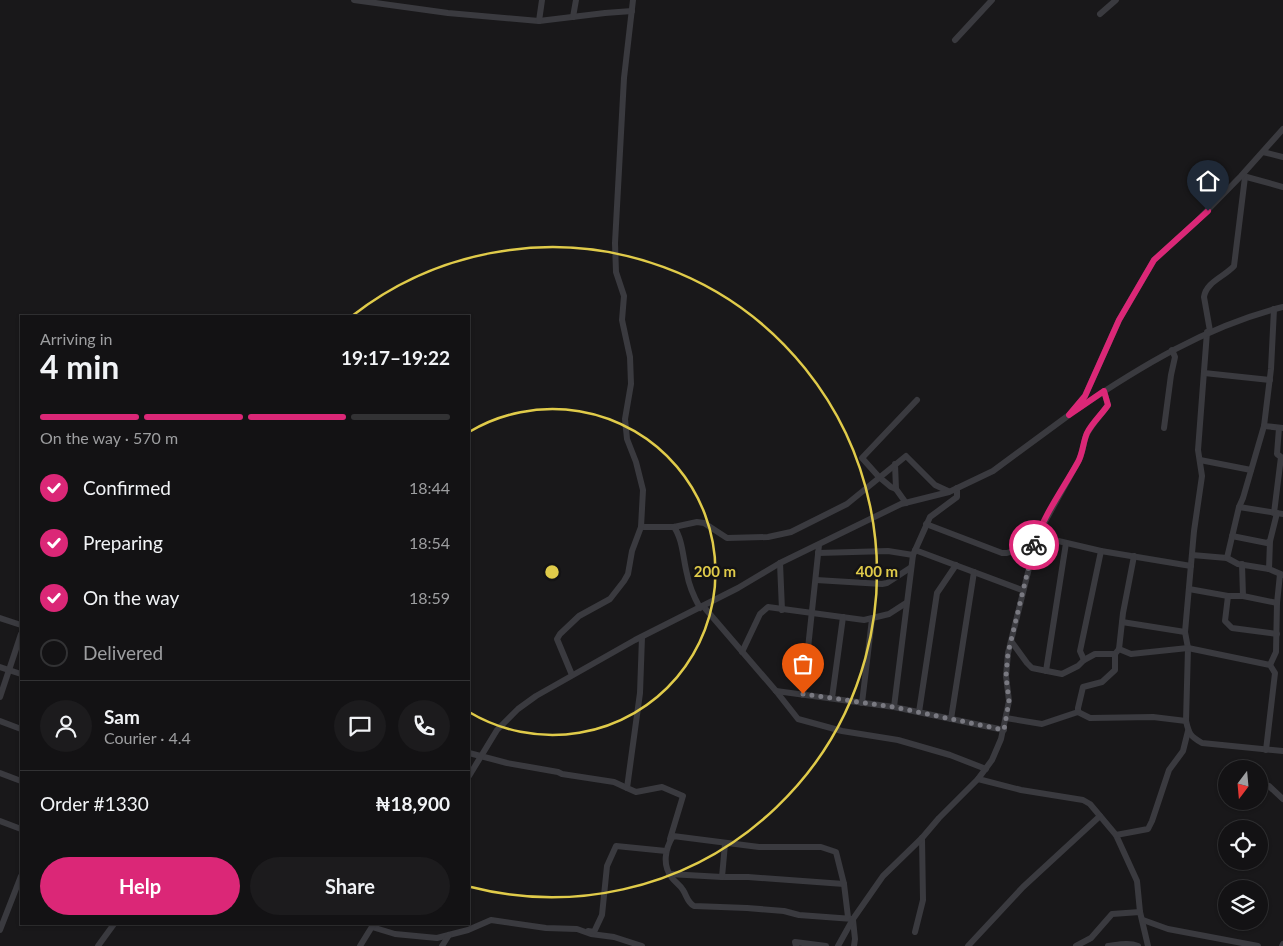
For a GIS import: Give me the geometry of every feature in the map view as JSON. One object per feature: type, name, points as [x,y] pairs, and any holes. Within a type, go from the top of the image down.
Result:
[{"type":"street","points":[[354,0],[448,13],[539,21],[605,12],[632,11]]},
{"type":"street","points":[[539,21],[542,0]]},
{"type":"street","points":[[573,17],[576,0]]},
{"type":"street","points":[[572,675],[557,639],[579,616],[606,602],[624,580],[628,574],[632,551],[641,527],[643,490],[636,462],[627,439],[626,419],[631,384],[630,357],[622,320],[624,296],[616,272],[615,243],[624,78],[633,0]]},
{"type":"street","points":[[955,40],[992,0]]},
{"type":"street","points":[[1100,14],[1116,0]]},
{"type":"street","points":[[1069,415],[1085,396],[1119,320],[1154,260],[1244,176],[1283,129]]},
{"type":"street","points":[[1263,152],[1283,157]]},
{"type":"street","points":[[1244,176],[1283,187]]},
{"type":"street","points":[[1244,176],[1234,266],[1208,287],[1204,297],[1208,332],[1198,450],[1202,476],[1185,632],[1188,648],[1186,721],[1191,736],[1202,742],[1283,751]]},
{"type":"street","points":[[470,774],[497,730],[536,696],[572,675],[738,588],[780,563],[906,503],[949,492],[993,471],[1104,391],[1172,350],[1208,332],[1256,314],[1283,307]]},
{"type":"street","points":[[1227,558],[1239,507],[1264,426],[1270,380],[1274,309]]},
{"type":"street","points":[[1164,428],[1175,357],[1172,350]]},
{"type":"street","points":[[1204,373],[1270,380]]},
{"type":"street","points":[[838,946],[851,918],[883,876],[978,779],[992,760],[1004,730],[1009,701],[1006,676],[1008,653],[1022,590],[1037,536],[1079,460],[1090,428],[1108,405],[1104,391]]},
{"type":"street","points":[[906,503],[896,489],[891,487],[863,460],[863,455],[917,400]]},
{"type":"street","points":[[1264,426],[1281,428],[1278,454],[1282,457],[1278,513],[1270,541],[1269,569]]},
{"type":"street","points":[[641,527],[674,527],[704,523],[727,538],[768,537],[791,532],[847,504],[907,456],[935,485],[949,492]]},
{"type":"street","points":[[1200,460],[1251,470]]},
{"type":"street","points":[[895,464],[896,489]]},
{"type":"street","points":[[894,707],[910,568],[914,552],[930,517],[957,496],[957,488]]},
{"type":"street","points":[[1239,507],[1278,513]]},
{"type":"street","points":[[926,524],[1002,553],[1035,544]]},
{"type":"street","points":[[674,527],[680,541],[693,595],[798,719],[842,731],[898,740],[950,755],[986,769]]},
{"type":"street","points":[[1037,536],[1101,551],[1191,566]]},
{"type":"street","points":[[1232,536],[1267,543],[1270,541]]},
{"type":"street","points":[[1046,671],[1066,543]]},
{"type":"street","points":[[803,694],[819,545]]},
{"type":"street","points":[[1084,660],[1080,651],[1101,551]]},
{"type":"street","points":[[818,553],[914,552],[956,565],[1022,590]]},
{"type":"street","points":[[1192,555],[1227,558],[1238,564],[1269,569],[1282,574],[1277,603],[1276,652],[1270,665]]},
{"type":"street","points":[[1078,712],[1083,687],[1102,682],[1115,670],[1134,556]]},
{"type":"street","points":[[780,563],[782,610]]},
{"type":"street","points":[[1242,564],[1242,596]]},
{"type":"street","points":[[920,712],[937,593],[956,565]]},
{"type":"street","points":[[816,580],[882,584],[887,583],[910,568]]},
{"type":"street","points":[[951,719],[974,572]]},
{"type":"street","points":[[1189,589],[1277,603]]},
{"type":"street","points":[[1228,596],[1225,621],[1229,626],[1277,634]]},
{"type":"street","points":[[742,652],[760,614],[768,607],[864,620],[889,614],[906,602]]},
{"type":"street","points":[[832,698],[843,617]]},
{"type":"street","points":[[0,618],[20,625]]},
{"type":"street","points":[[862,703],[872,619]]},
{"type":"street","points":[[1122,622],[1185,632]]},
{"type":"street","points":[[0,697],[20,637]]},
{"type":"street","points":[[626,788],[640,694],[642,637]]},
{"type":"street","points":[[1011,641],[1032,668],[1062,674],[1095,654],[1117,651],[1131,654],[1188,648],[1270,665],[1275,673],[1266,750]]},
{"type":"street","points":[[0,666],[20,674]]},
{"type":"street","points":[[776,691],[894,707],[1004,730]]},
{"type":"street","points":[[1006,718],[1042,724],[1078,712],[1090,718],[1153,717],[1186,721]]},
{"type":"street","points":[[0,721],[20,729]]},
{"type":"street","points":[[1116,835],[1148,829],[1169,770],[1183,752],[1188,731]]},
{"type":"street","points":[[470,754],[562,774],[614,782],[636,792],[662,787],[683,796],[665,859],[669,874],[683,889],[690,904],[694,906],[747,908],[793,912],[799,915],[851,918]]},
{"type":"street","points":[[0,773],[20,781]]},
{"type":"street","points":[[978,779],[1021,790],[1083,800],[1090,804],[1116,835],[1137,881],[1140,912],[1148,946]]},
{"type":"street","points":[[1269,786],[1283,799]]},
{"type":"street","points":[[968,946],[1023,887],[1100,816]]},
{"type":"street","points":[[0,822],[20,829]]},
{"type":"street","points":[[667,848],[673,836],[759,847],[821,847],[836,852],[851,918],[855,939],[854,946]]},
{"type":"street","points":[[916,932],[923,900],[922,838]]},
{"type":"street","points":[[722,877],[725,844]]},
{"type":"street","points":[[360,946],[373,925],[387,933],[437,938],[468,930],[491,920],[546,928],[577,929],[594,932],[602,915],[607,866],[616,846],[667,848]]},
{"type":"street","points":[[669,874],[748,877],[844,884]]},
{"type":"street","points":[[0,930],[20,879]]},
{"type":"street","points":[[1076,946],[1091,938],[1112,914],[1140,912]]},
{"type":"street","points":[[1143,920],[1211,938],[1258,946]]},
{"type":"street","points":[[1108,946],[1136,945],[1153,924]]},
{"type":"street","points":[[98,946],[113,925]]},
{"type":"street","points":[[577,929],[591,934],[614,937],[642,946]]},
{"type":"street","points":[[442,946],[449,935]]},
{"type":"street","points":[[796,946],[795,942],[826,946]]},
{"type":"way so far","points":[[803,694],[894,707],[1004,730],[1009,701],[1006,676],[1008,653],[1034,545]]},
{"type":"route","points":[[1034,545],[1052,506],[1083,452],[1086,436],[1090,428],[1108,405],[1104,391],[1069,415],[1085,396],[1119,320],[1154,260],[1208,211]]}]
